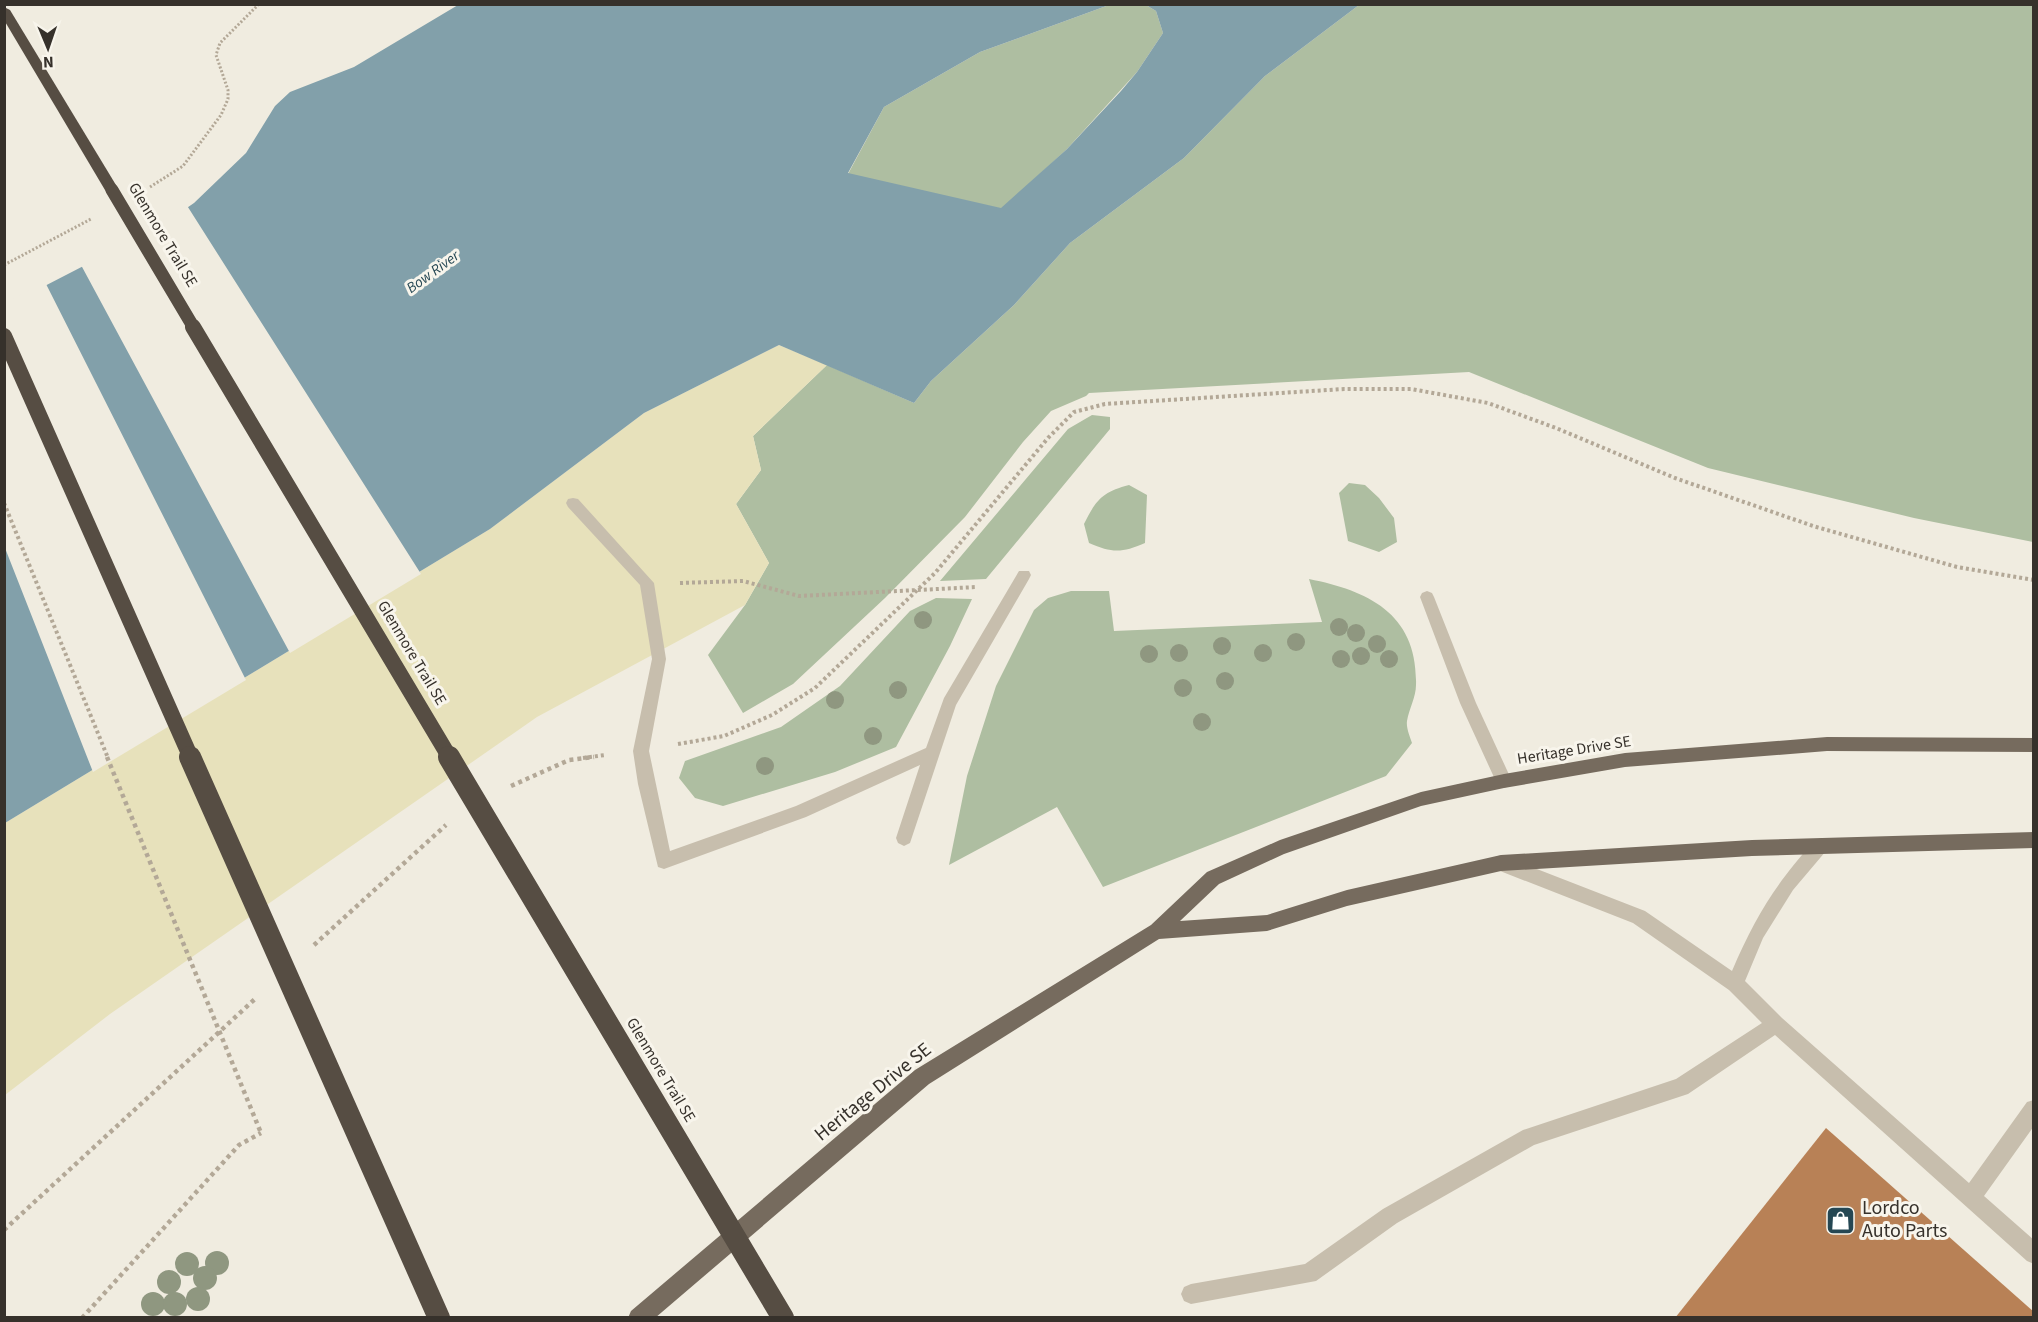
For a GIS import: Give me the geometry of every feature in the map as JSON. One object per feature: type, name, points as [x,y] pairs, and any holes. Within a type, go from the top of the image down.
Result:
[{"type":"highway","name":"Glenmore Trail SE","points":[[4,10],[783,1317]]},
{"type":"highway","points":[[4,336],[439,1317]]},
{"type":"main road","name":"Heritage Drive SE","points":[[638,1317],[922,1077],[1157,931],[1213,878],[1280,848],[1421,799],[1504,781],[1625,760],[1827,744],[2034,746]]},
{"type":"main road","name":"Heritage Drive SE","points":[[1157,931],[1267,924],[1347,898],[1501,862],[1820,846],[2034,840]]},
{"type":"lane","points":[[573,503],[646,583],[660,659],[641,751],[646,784],[664,861],[800,812],[933,752]]},
{"type":"lane","points":[[904,838],[949,703],[1021,580]]},
{"type":"lane","points":[[1427,597],[1468,703],[1504,781]]},
{"type":"lane","points":[[1735,984],[1757,932],[1781,894],[1820,846]]},
{"type":"lane","points":[[1501,862],[1639,916],[1735,984],[1776,1024],[2034,1254]]},
{"type":"lane","points":[[1191,1294],[1309,1274],[1390,1216],[1530,1137],[1681,1087],[1776,1024]]},
{"type":"lane","points":[[1971,1198],[2034,1109]]},
{"type":"path","points":[[150,187],[183,166],[221,115],[228,99],[228,90],[216,55],[220,43],[259,4]]},
{"type":"path","points":[[4,265],[98,215]]},
{"type":"path","points":[[4,503],[261,1133],[240,1145],[82,1317]]},
{"type":"path","points":[[646,583],[743,581],[799,596],[1021,580]]},
{"type":"green space","points":[[1109,5],[1146,5],[1156,11],[1163,33],[1137,72],[1067,149],[1002,209],[848,174],[884,107],[980,52]]},
{"type":"green space","points":[[1359,5],[2033,5],[2033,542],[1914,518],[1708,468],[1469,372],[1089,393],[1051,411],[1023,442],[965,517],[885,598],[793,684],[743,713],[708,655],[745,605],[769,563],[736,504],[761,470],[753,436],[827,365],[914,403],[931,381],[1014,305],[1070,243],[1184,158],[1265,76]]},
{"type":"green space","points":[[1092,415],[1110,417],[1110,429],[986,579],[940,581],[1068,429]]},
{"type":"green space","points":[[1349,483],[1365,485],[1379,498],[1394,518],[1397,542],[1379,552],[1348,541],[1339,493]]},
{"type":"green space","points":[[1129,485],[1147,495],[1145,543],[1130,549],[1117,550],[1104,549],[1089,543],[1084,524],[1096,503],[1106,494]]},
{"type":"green space","points":[[1309,579],[1331,584],[1370,599],[1399,623],[1409,640],[1416,685],[1407,721],[1412,743],[1386,776],[1103,887],[1057,807],[949,865],[967,776],[996,686],[1034,610],[1048,598],[1071,591],[1109,591],[1114,631],[1322,622]]},
{"type":"green space","points":[[936,598],[972,599],[950,646],[896,747],[835,772],[723,806],[695,798],[679,778],[685,761],[781,727],[840,686],[910,611]]},
{"type":"sand","points":[[779,345],[827,365],[753,436],[761,470],[736,504],[769,563],[745,605],[537,717],[110,1014],[5,1095],[5,823],[490,529],[644,413]]},
{"type":"water","name":"Bow River","points":[[458,5],[1109,5],[980,52],[884,107],[848,173],[1001,208],[1067,149],[1137,72],[1163,33],[1156,11],[1146,5],[1359,5],[1265,76],[1184,158],[1070,243],[1014,305],[931,381],[914,403],[779,345],[644,413],[490,529],[5,823],[4,307],[159,227],[194,203],[246,153],[275,106],[290,92],[354,67]]},
{"type":"pier","points":[[186,204],[421,574],[290,653],[81,265],[158,224]]},
{"type":"pier","points":[[45,282],[246,680],[93,772],[5,548],[4,303]]},
{"type":"building","name":"Lordco Auto Parts","points":[[1826,1128],[2034,1312],[2034,1318],[1675,1318]]},
{"type":"place","name":"Lordco Auto Parts","points":[[1841,1220]]}]
